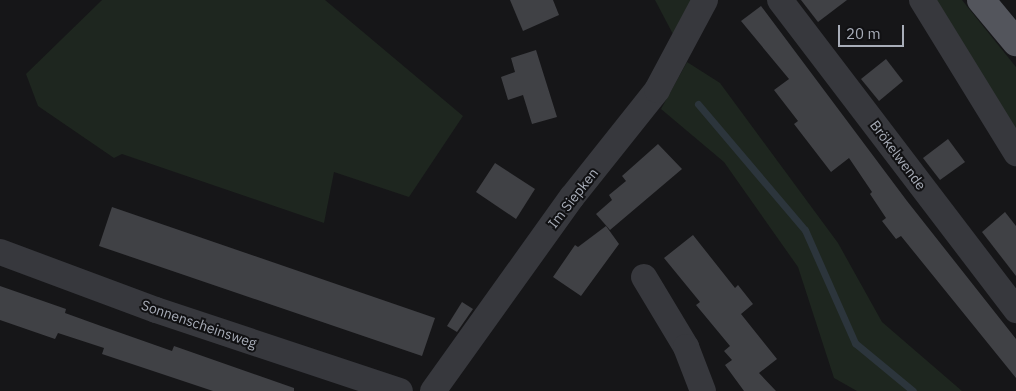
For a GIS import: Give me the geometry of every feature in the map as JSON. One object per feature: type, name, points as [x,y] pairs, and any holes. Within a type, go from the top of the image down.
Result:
[{"type":"main road","points":[[981,0],[1014,35]]},
{"type":"street","name":"Im Siepken","points":[[433,391],[572,197],[657,90],[705,0]]},
{"type":"street","name":"Brökelwende","points":[[780,0],[1016,310]]},
{"type":"street","points":[[922,0],[1016,153]]},
{"type":"street","name":"Sonnenscheinsweg","points":[[0,252],[156,310],[400,391]]},
{"type":"street","points":[[644,277],[686,347],[703,391]]},
{"type":"shaded area","points":[[102,0],[325,0],[463,116],[409,197],[334,172],[324,223],[122,154],[114,158],[38,106],[26,74]]},
{"type":"shaded area","points":[[655,0],[694,0],[675,38]]},
{"type":"shaded area","points":[[928,0],[962,0],[1016,67],[1016,144]]},
{"type":"shaded area","points":[[687,62],[720,83],[838,243],[882,322],[962,391],[857,391],[834,378],[798,267],[724,162],[661,109]]},
{"type":"building","points":[[510,0],[553,0],[559,15],[523,31]]},
{"type":"building","points":[[801,0],[847,0],[818,22]]},
{"type":"building","points":[[761,6],[907,201],[1016,339],[1016,378],[901,236],[896,239],[882,221],[886,218],[870,194],[872,192],[849,158],[831,172],[794,124],[798,121],[774,90],[789,79],[741,21]]},
{"type":"building","points":[[536,50],[557,117],[532,124],[523,95],[508,100],[501,77],[515,72],[511,58]]},
{"type":"building","points":[[886,59],[903,81],[879,101],[861,79]]},
{"type":"building","points":[[948,139],[965,162],[940,180],[923,158]]},
{"type":"building","points":[[658,144],[682,169],[610,230],[596,214],[612,200],[609,195],[626,181],[622,176]]},
{"type":"building","points":[[495,163],[535,189],[516,219],[476,192]]},
{"type":"building","points":[[112,207],[435,318],[422,356],[99,246]]},
{"type":"building","points":[[1005,212],[1016,226],[1016,276],[982,232]]},
{"type":"building","points":[[606,226],[619,244],[581,296],[553,277],[575,245],[578,247]]},
{"type":"building","points":[[693,235],[735,288],[738,285],[753,304],[741,314],[777,359],[759,373],[776,391],[744,391],[725,365],[732,360],[724,351],[730,346],[696,305],[700,302],[664,258]]},
{"type":"building","points":[[0,286],[66,309],[65,313],[101,326],[172,351],[174,346],[294,388],[294,391],[213,391],[102,354],[104,348],[58,333],[55,339],[0,320]]},
{"type":"building","points":[[462,302],[473,309],[457,332],[447,326]]},
{"type":"waterway","points":[[698,104],[805,230],[855,343],[913,391]]}]
